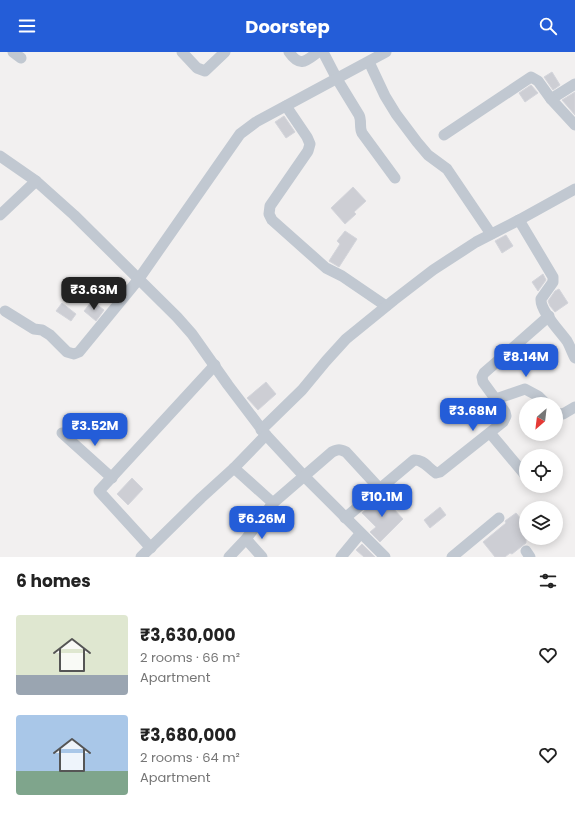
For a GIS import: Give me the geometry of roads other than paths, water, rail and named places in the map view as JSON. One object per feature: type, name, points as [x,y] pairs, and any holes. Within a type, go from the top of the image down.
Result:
[{"type":"street","points":[[182,52],[197,68],[205,71],[225,52]]},
{"type":"street","points":[[289,52],[295,59],[306,62],[318,52]]},
{"type":"street","points":[[323,52],[336,79],[359,115],[361,120],[360,129],[362,133],[395,178]]},
{"type":"street","points":[[5,311],[34,329],[42,330],[50,335],[67,352],[74,354],[79,352],[138,280],[240,134],[256,122],[386,52]]},
{"type":"street","points":[[369,62],[385,96],[396,114],[425,152],[447,169],[491,234]]},
{"type":"street","points":[[444,135],[531,77],[538,81],[551,99],[575,125]]},
{"type":"street","points":[[551,99],[575,84]]},
{"type":"street","points":[[286,106],[307,137],[310,144],[308,151],[270,206],[269,214],[272,220],[326,268],[342,276],[386,306]]},
{"type":"street","points":[[0,156],[36,181],[74,215],[192,334],[264,432],[304,476],[384,557]]},
{"type":"street","points":[[0,215],[36,181]]},
{"type":"street","points":[[141,557],[234,468],[326,361],[346,340],[386,306],[440,266],[476,242],[575,189]]},
{"type":"street","points":[[519,220],[553,277],[551,286],[540,302],[548,316],[568,342],[575,358]]},
{"type":"street","points":[[345,518],[414,460],[418,459],[436,473],[444,470],[505,419],[505,412],[482,377],[484,373],[548,316]]},
{"type":"street","points":[[151,548],[99,491],[215,365]]},
{"type":"street","points":[[496,399],[525,389],[539,397]]},
{"type":"street","points":[[563,414],[575,407]]},
{"type":"street","points":[[62,433],[112,478]]},
{"type":"street","points":[[490,433],[519,468]]},
{"type":"street","points":[[229,557],[246,539],[273,503],[332,452],[342,450],[346,452],[380,489]]},
{"type":"street","points":[[234,468],[273,503]]},
{"type":"street","points":[[452,557],[499,518]]},
{"type":"street","points":[[341,557],[360,534]]},
{"type":"street","points":[[246,539],[262,557]]}]
